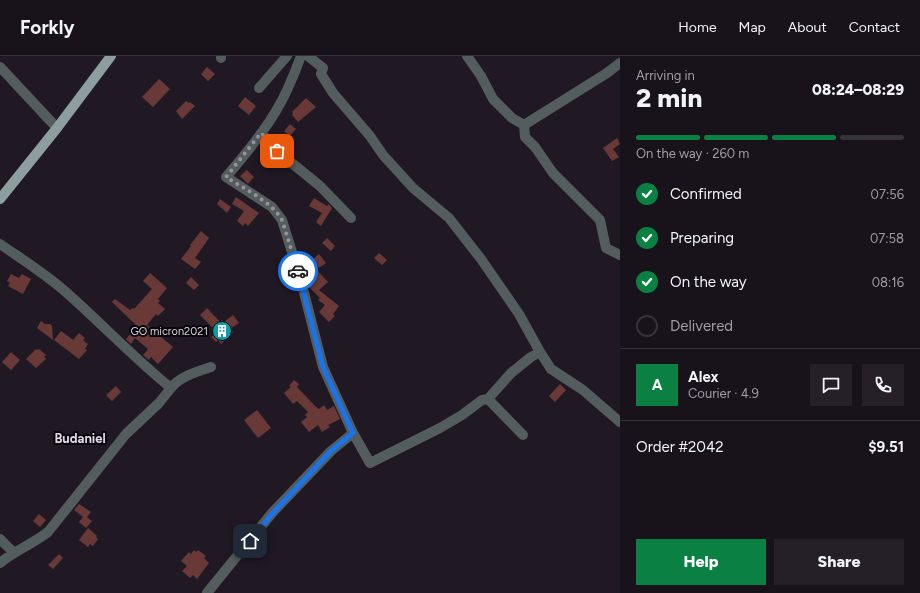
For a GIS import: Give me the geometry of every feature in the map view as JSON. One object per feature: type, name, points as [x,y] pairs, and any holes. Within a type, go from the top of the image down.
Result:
[{"type":"main road","points":[[0,199],[57,128],[111,56]]},
{"type":"street","points":[[259,88],[287,56]]},
{"type":"street","points":[[301,56],[288,88],[261,133],[226,177],[272,207],[282,220],[301,281],[323,367],[353,433],[370,463],[440,428],[462,415],[482,400],[488,399],[511,374],[540,352]]},
{"type":"street","points":[[308,56],[323,68],[321,74],[334,93],[370,136],[383,155],[413,188],[449,218],[481,259],[516,309],[551,369],[583,390],[620,422]]},
{"type":"street","points":[[466,56],[481,76],[493,99],[512,118],[524,125]]},
{"type":"street","points":[[524,125],[620,64]]},
{"type":"street","points":[[0,67],[57,128]]},
{"type":"street","points":[[524,125],[525,137],[536,147],[553,173],[600,220],[606,248],[620,255]]},
{"type":"street","points":[[261,133],[290,163],[320,186],[351,218]]},
{"type":"street","points":[[0,244],[34,267],[62,289],[147,369],[171,388]]},
{"type":"street","points":[[0,563],[13,552],[39,539],[48,532],[126,434],[158,403],[176,382],[211,367]]},
{"type":"street","points":[[488,399],[523,435]]},
{"type":"street","points":[[207,593],[276,509],[331,451],[353,433]]},
{"type":"street","points":[[0,539],[13,552]]},
{"type":"building","points":[[207,67],[215,74],[208,81],[201,74]]},
{"type":"building","points":[[159,79],[170,89],[153,107],[142,97]]},
{"type":"building","points":[[245,97],[256,106],[249,115],[238,106]]},
{"type":"building","points":[[306,98],[316,107],[298,122],[292,115],[292,112]]},
{"type":"building","points":[[186,101],[195,106],[182,119],[176,111]]},
{"type":"building","points":[[290,124],[296,129],[290,136],[284,131]]},
{"type":"building","points":[[617,138],[620,144],[613,149],[619,157],[612,161],[603,148]]},
{"type":"building","points":[[247,170],[254,177],[248,184],[240,176]]},
{"type":"building","points":[[236,197],[259,213],[248,226],[245,223],[243,226],[237,221],[244,211],[232,204]]},
{"type":"building","points":[[314,198],[327,206],[329,204],[332,208],[321,226],[316,222],[322,213],[309,206]]},
{"type":"building","points":[[220,199],[231,207],[227,213],[217,204]]},
{"type":"building","points":[[201,231],[209,238],[195,258],[201,262],[195,269],[181,259]]},
{"type":"building","points":[[327,238],[335,246],[331,251],[322,243]]},
{"type":"building","points":[[379,253],[387,260],[382,265],[374,258]]},
{"type":"building","points":[[319,254],[326,263],[319,268],[312,260]]},
{"type":"building","points":[[318,271],[328,282],[319,290],[339,306],[333,314],[335,316],[329,322],[319,312],[325,305],[318,300],[320,298],[308,284],[310,283],[308,280]]},
{"type":"building","points":[[150,273],[167,288],[158,299],[160,301],[158,303],[165,309],[158,316],[156,314],[147,325],[173,347],[158,364],[151,357],[149,360],[143,355],[148,349],[135,338],[131,344],[126,339],[137,326],[112,302],[115,299],[130,310],[133,308],[134,309],[152,289],[143,281]]},
{"type":"building","points":[[11,274],[19,278],[22,274],[31,279],[23,294],[8,286],[10,283],[7,281]]},
{"type":"building","points":[[191,277],[199,285],[194,290],[186,283]]},
{"type":"building","points":[[207,308],[220,322],[222,320],[224,322],[233,315],[239,323],[230,329],[233,332],[221,344],[218,340],[216,342],[211,337],[215,334],[211,329],[213,328],[200,315]]},
{"type":"building","points":[[41,321],[52,326],[53,340],[37,328]]},
{"type":"building","points":[[61,331],[73,340],[79,333],[85,338],[83,340],[88,344],[85,349],[87,350],[79,359],[54,340]]},
{"type":"building","points":[[36,349],[39,349],[46,355],[44,357],[46,359],[36,368],[26,359]]},
{"type":"building","points":[[11,352],[20,360],[11,370],[2,362]]},
{"type":"building","points":[[294,380],[299,384],[297,387],[315,406],[319,409],[324,405],[327,410],[334,406],[340,419],[328,425],[330,427],[322,432],[318,425],[309,432],[301,422],[307,417],[305,415],[308,412],[297,401],[293,404],[284,393],[291,387],[289,386]]},
{"type":"building","points":[[560,384],[566,390],[555,402],[549,396]]},
{"type":"building","points":[[116,386],[121,392],[112,401],[106,395]]},
{"type":"building","points":[[257,410],[271,428],[258,438],[244,420]]},
{"type":"building","points":[[79,504],[91,512],[87,517],[92,521],[86,528],[79,522],[83,517],[74,510]]},
{"type":"building","points":[[39,514],[46,520],[40,527],[33,521]]},
{"type":"building","points":[[88,528],[97,536],[96,537],[98,539],[93,546],[90,544],[88,547],[79,540]]},
{"type":"building","points":[[194,550],[196,552],[198,550],[206,556],[204,558],[209,563],[197,579],[193,575],[190,578],[182,571],[187,566],[181,561],[189,552],[191,554]]},
{"type":"building","points":[[59,554],[63,558],[53,569],[48,565]]},
{"type":"way so far","points":[[277,151],[261,133],[238,164],[226,177],[272,207],[279,214],[298,271]]},
{"type":"place","name":"GO micron2021","points":[[222,331]]},
{"type":"district","name":"Budaniel","points":[[80,438]]},
{"type":"route","points":[[250,541],[289,495],[331,451],[353,433],[323,367],[298,271]]}]
